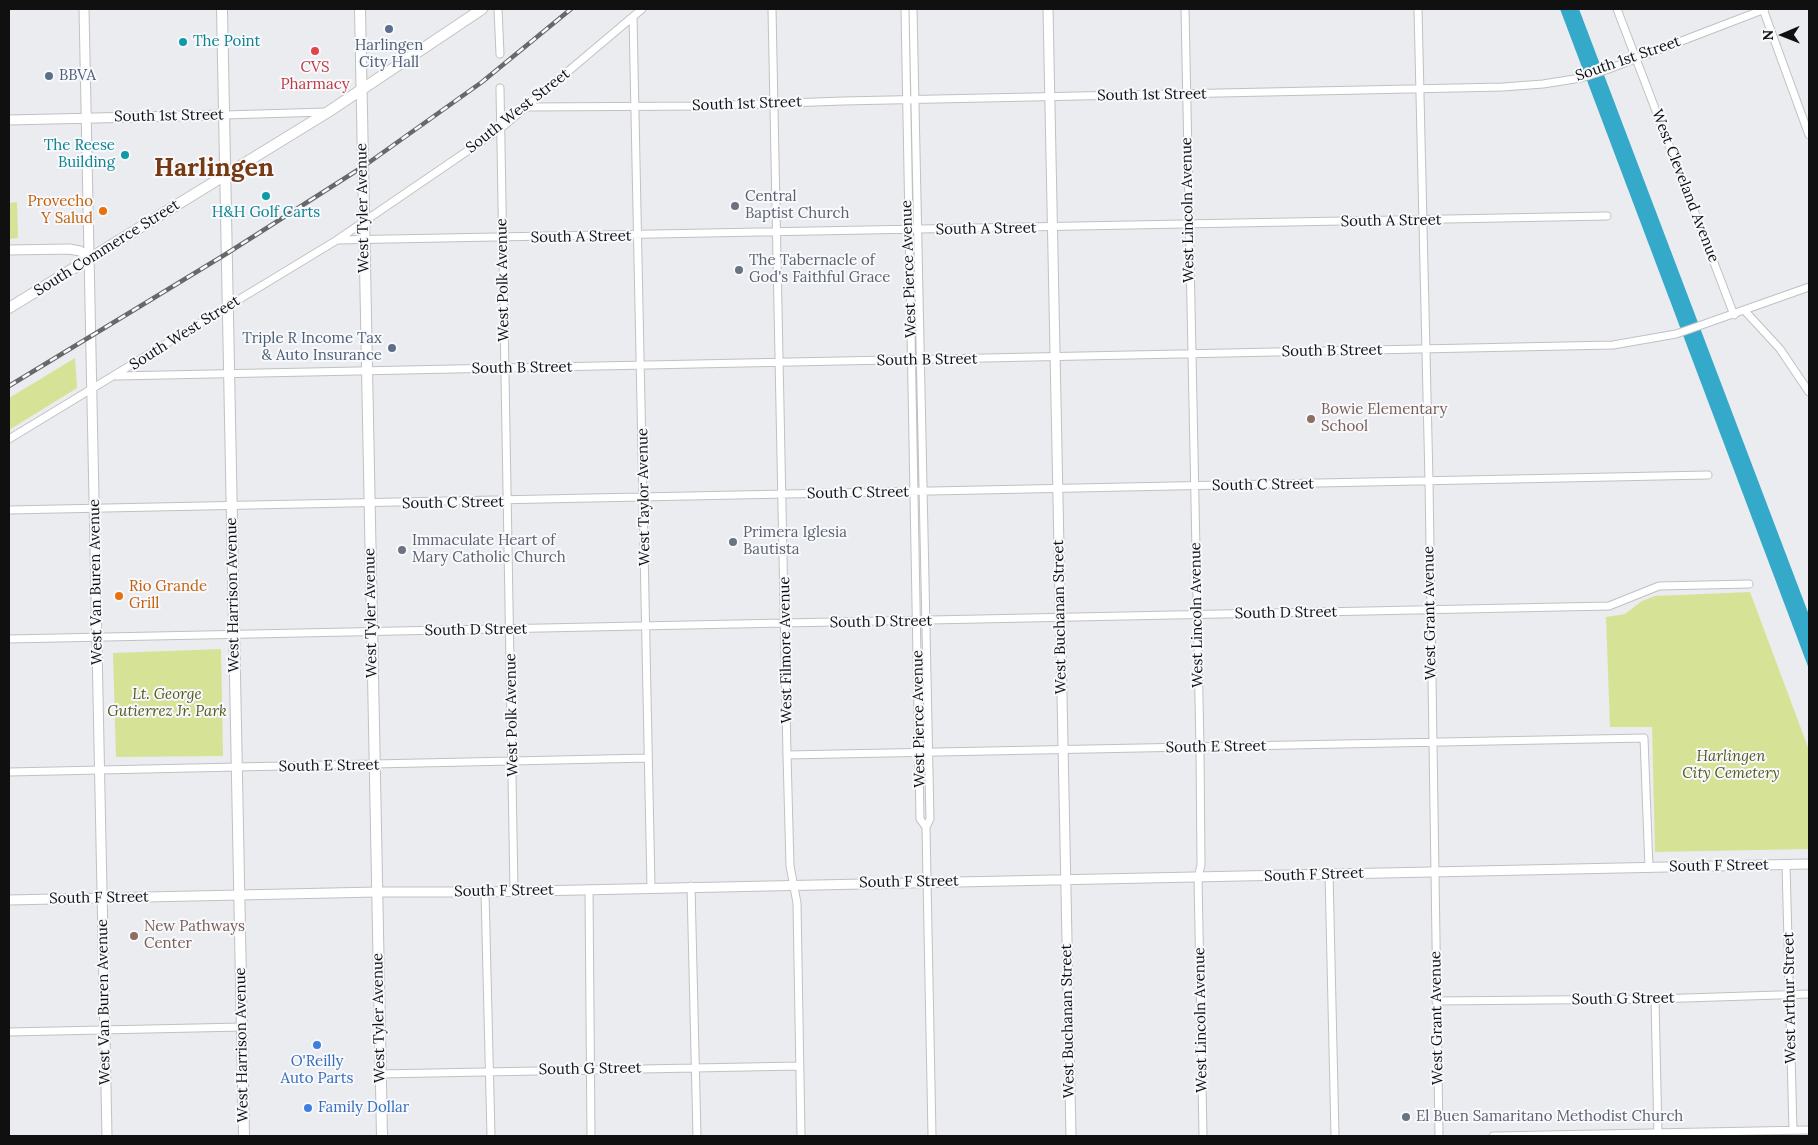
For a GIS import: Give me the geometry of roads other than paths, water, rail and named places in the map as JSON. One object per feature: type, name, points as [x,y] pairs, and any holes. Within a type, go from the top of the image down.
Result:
[{"type":"main road","name":"West Harrison Avenue","points":[[222,9],[244,1136]]},
{"type":"main road","name":"West Tyler Avenue","points":[[360,9],[382,1136]]},
{"type":"main road","name":"South Commerce Street","points":[[9,308],[328,112],[471,13],[482,9]]},
{"type":"street","name":"West Van Buren Avenue","points":[[84,9],[107,1136]]},
{"type":"street","points":[[498,9],[500,54]]},
{"type":"street","name":"South West Street","points":[[9,439],[116,376],[364,224],[501,128],[642,9]]},
{"type":"street","name":"West Filmore Avenue","points":[[772,9],[787,755],[792,884],[797,903],[801,1136]]},
{"type":"street","name":"West Pierce Avenue","points":[[905,9],[917,621],[930,819],[926,827],[932,1136]]},
{"type":"street","name":"West Pierce Avenue","points":[[913,9],[923,492],[925,752]]},
{"type":"street","name":"West Buchanan Street","points":[[1048,9],[1071,1136]]},
{"type":"street","name":"West Lincoln Avenue","points":[[1185,9],[1200,748],[1201,865],[1198,878],[1203,1136]]},
{"type":"street","name":"West Grant Avenue","points":[[1418,9],[1429,481],[1439,1136]]},
{"type":"street","name":"West Cleveland Avenue","points":[[1618,9],[1734,315]]},
{"type":"street","name":"South 1st Street","points":[[526,107],[774,104],[1503,87],[1543,84],[1581,78],[1606,70],[1764,9]]},
{"type":"street","points":[[1764,9],[1809,135]]},
{"type":"street","name":"West Taylor Avenue","points":[[633,17],[651,887]]},
{"type":"street","name":"West Polk Avenue","points":[[500,88],[514,891]]},
{"type":"street","name":"South 1st Street","points":[[9,120],[328,112]]},
{"type":"street","name":"South A Street","points":[[364,241],[1607,216]]},
{"type":"street","points":[[337,240],[364,241]]},
{"type":"street","points":[[9,250],[69,248],[80,251],[90,258]]},
{"type":"street","points":[[1809,287],[1745,311],[1780,349],[1809,392]]},
{"type":"street","name":"South B Street","points":[[116,376],[1613,345],[1676,334],[1745,311]]},
{"type":"street","name":"South C Street","points":[[9,510],[507,502],[1708,475]]},
{"type":"street","name":"South D Street","points":[[9,640],[1609,606],[1659,586],[1750,584]]},
{"type":"street","name":"South E Street","points":[[787,755],[1644,738],[1649,868]]},
{"type":"street","name":"South E Street","points":[[9,772],[648,758]]},
{"type":"street","name":"South F Street","points":[[9,900],[377,892],[485,892],[792,884],[1198,878],[1329,873],[1434,873],[1809,864]]},
{"type":"street","name":"West Arthur Street","points":[[1786,865],[1791,994],[1792,1130]]},
{"type":"street","points":[[1329,873],[1335,1136]]},
{"type":"street","points":[[691,886],[697,1136]]},
{"type":"street","points":[[589,889],[591,1136]]},
{"type":"street","points":[[485,892],[491,1136]]},
{"type":"street","name":"South G Street","points":[[1436,1001],[1655,999],[1809,994]]},
{"type":"street","points":[[1655,999],[1658,1135]]},
{"type":"street","points":[[9,1032],[242,1027]]},
{"type":"street","name":"South G Street","points":[[380,1074],[799,1066]]},
{"type":"street","points":[[1493,1136],[1658,1135],[1809,1130]]},
{"type":"water","points":[[1560,9],[1579,9],[1809,615],[1809,669]]},
{"type":"railway","points":[[9,386],[226,254],[364,166],[482,82],[571,9]]},
{"type":"place","name":"Harlingen City Hall","points":[[389,29]]},
{"type":"place","name":"The Point","points":[[183,42]]},
{"type":"place","name":"CVS Pharmacy","points":[[315,51]]},
{"type":"place","name":"BBVA","points":[[49,76]]},
{"type":"place","name":"The Reese Building","points":[[125,155]]},
{"type":"place","name":"H&H Golf Carts","points":[[266,196]]},
{"type":"place","name":"Central Baptist Church","points":[[735,206]]},
{"type":"place","name":"Provecho Y Salud","points":[[103,211]]},
{"type":"place","name":"The Tabernacle of God's Faithful Grace","points":[[739,270]]},
{"type":"place","name":"Triple R Income Tax & Auto Insurance","points":[[392,348]]},
{"type":"place","name":"Bowie Elementary School","points":[[1311,419]]},
{"type":"place","name":"Primera Iglesia Bautista","points":[[733,542]]},
{"type":"place","name":"Immaculate Heart of Mary Catholic Church","points":[[402,550]]},
{"type":"place","name":"Rio Grande Grill","points":[[119,596]]},
{"type":"place","name":"New Pathways Center","points":[[134,936]]},
{"type":"place","name":"O'Reilly Auto Parts","points":[[317,1045]]},
{"type":"place","name":"Family Dollar","points":[[308,1108]]},
{"type":"place","name":"El Buen Samaritano Methodist Church","points":[[1406,1117]]},
{"type":"district","name":"Harlingen","points":[[214,169]]},
{"type":"park label","name":"Lt. George Gutierrez Jr. Park","points":[[167,704]]},
{"type":"park label","name":"Harlingen City Cemetery","points":[[1731,766]]}]
